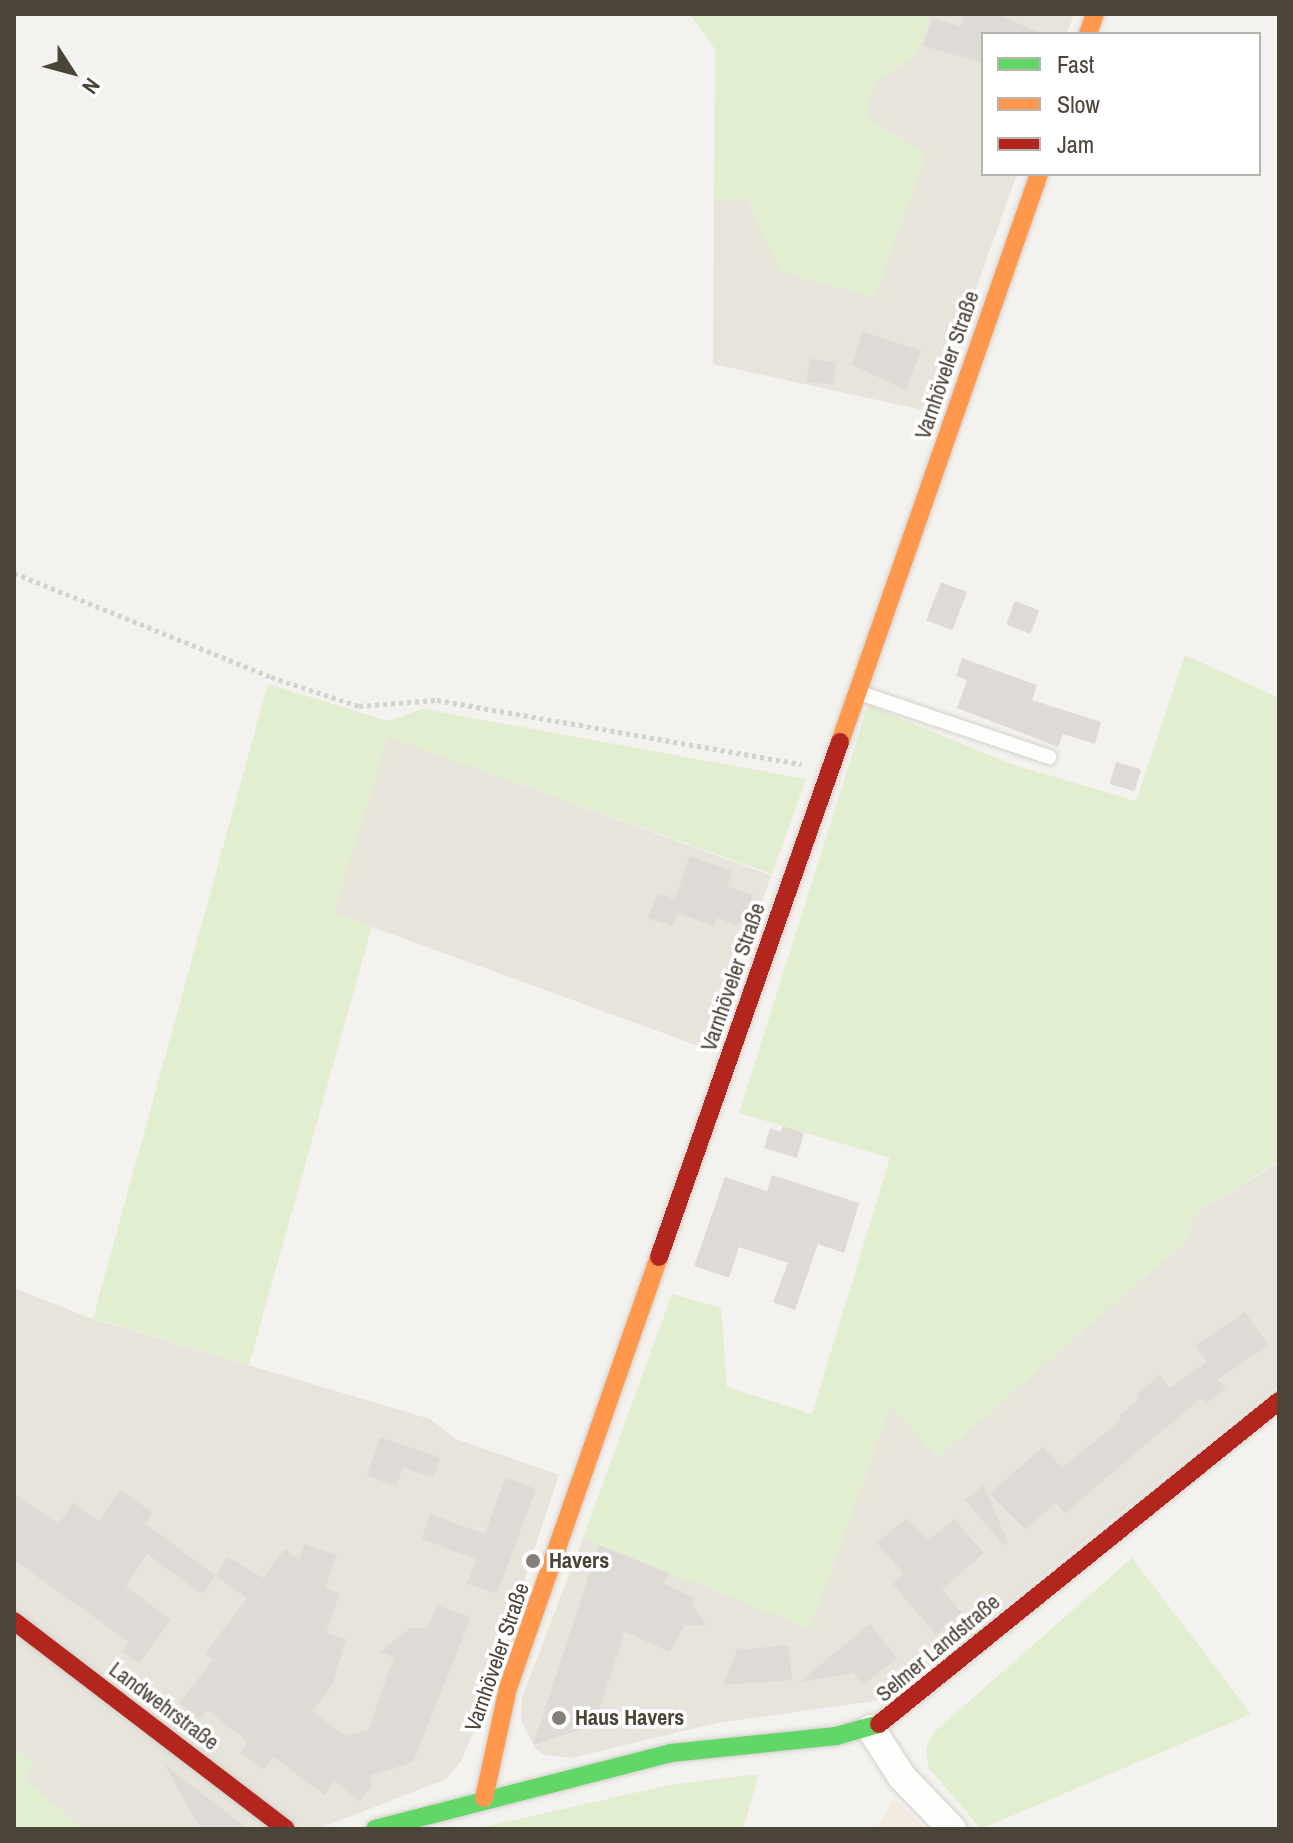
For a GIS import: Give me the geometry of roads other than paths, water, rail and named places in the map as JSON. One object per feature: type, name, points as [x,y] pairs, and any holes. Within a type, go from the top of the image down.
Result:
[{"type":"street","name":"Varnhöveler Straße","points":[[484,1798],[508,1688],[1038,176]]},
{"type":"street","name":"Selmer Landstraße","points":[[375,1829],[484,1798],[671,1753],[871,1729],[903,1711],[1114,1530],[1279,1401]]},
{"type":"street","name":"Landwehrstraße","points":[[14,1621],[286,1829]]},
{"type":"street","points":[[871,1729],[902,1777],[952,1829]]},
{"type":"lane","points":[[858,692],[1049,757]]},
{"type":"place","name":"Havers","points":[[533,1561]]},
{"type":"place","name":"Haus Havers","points":[[559,1718]]}]
